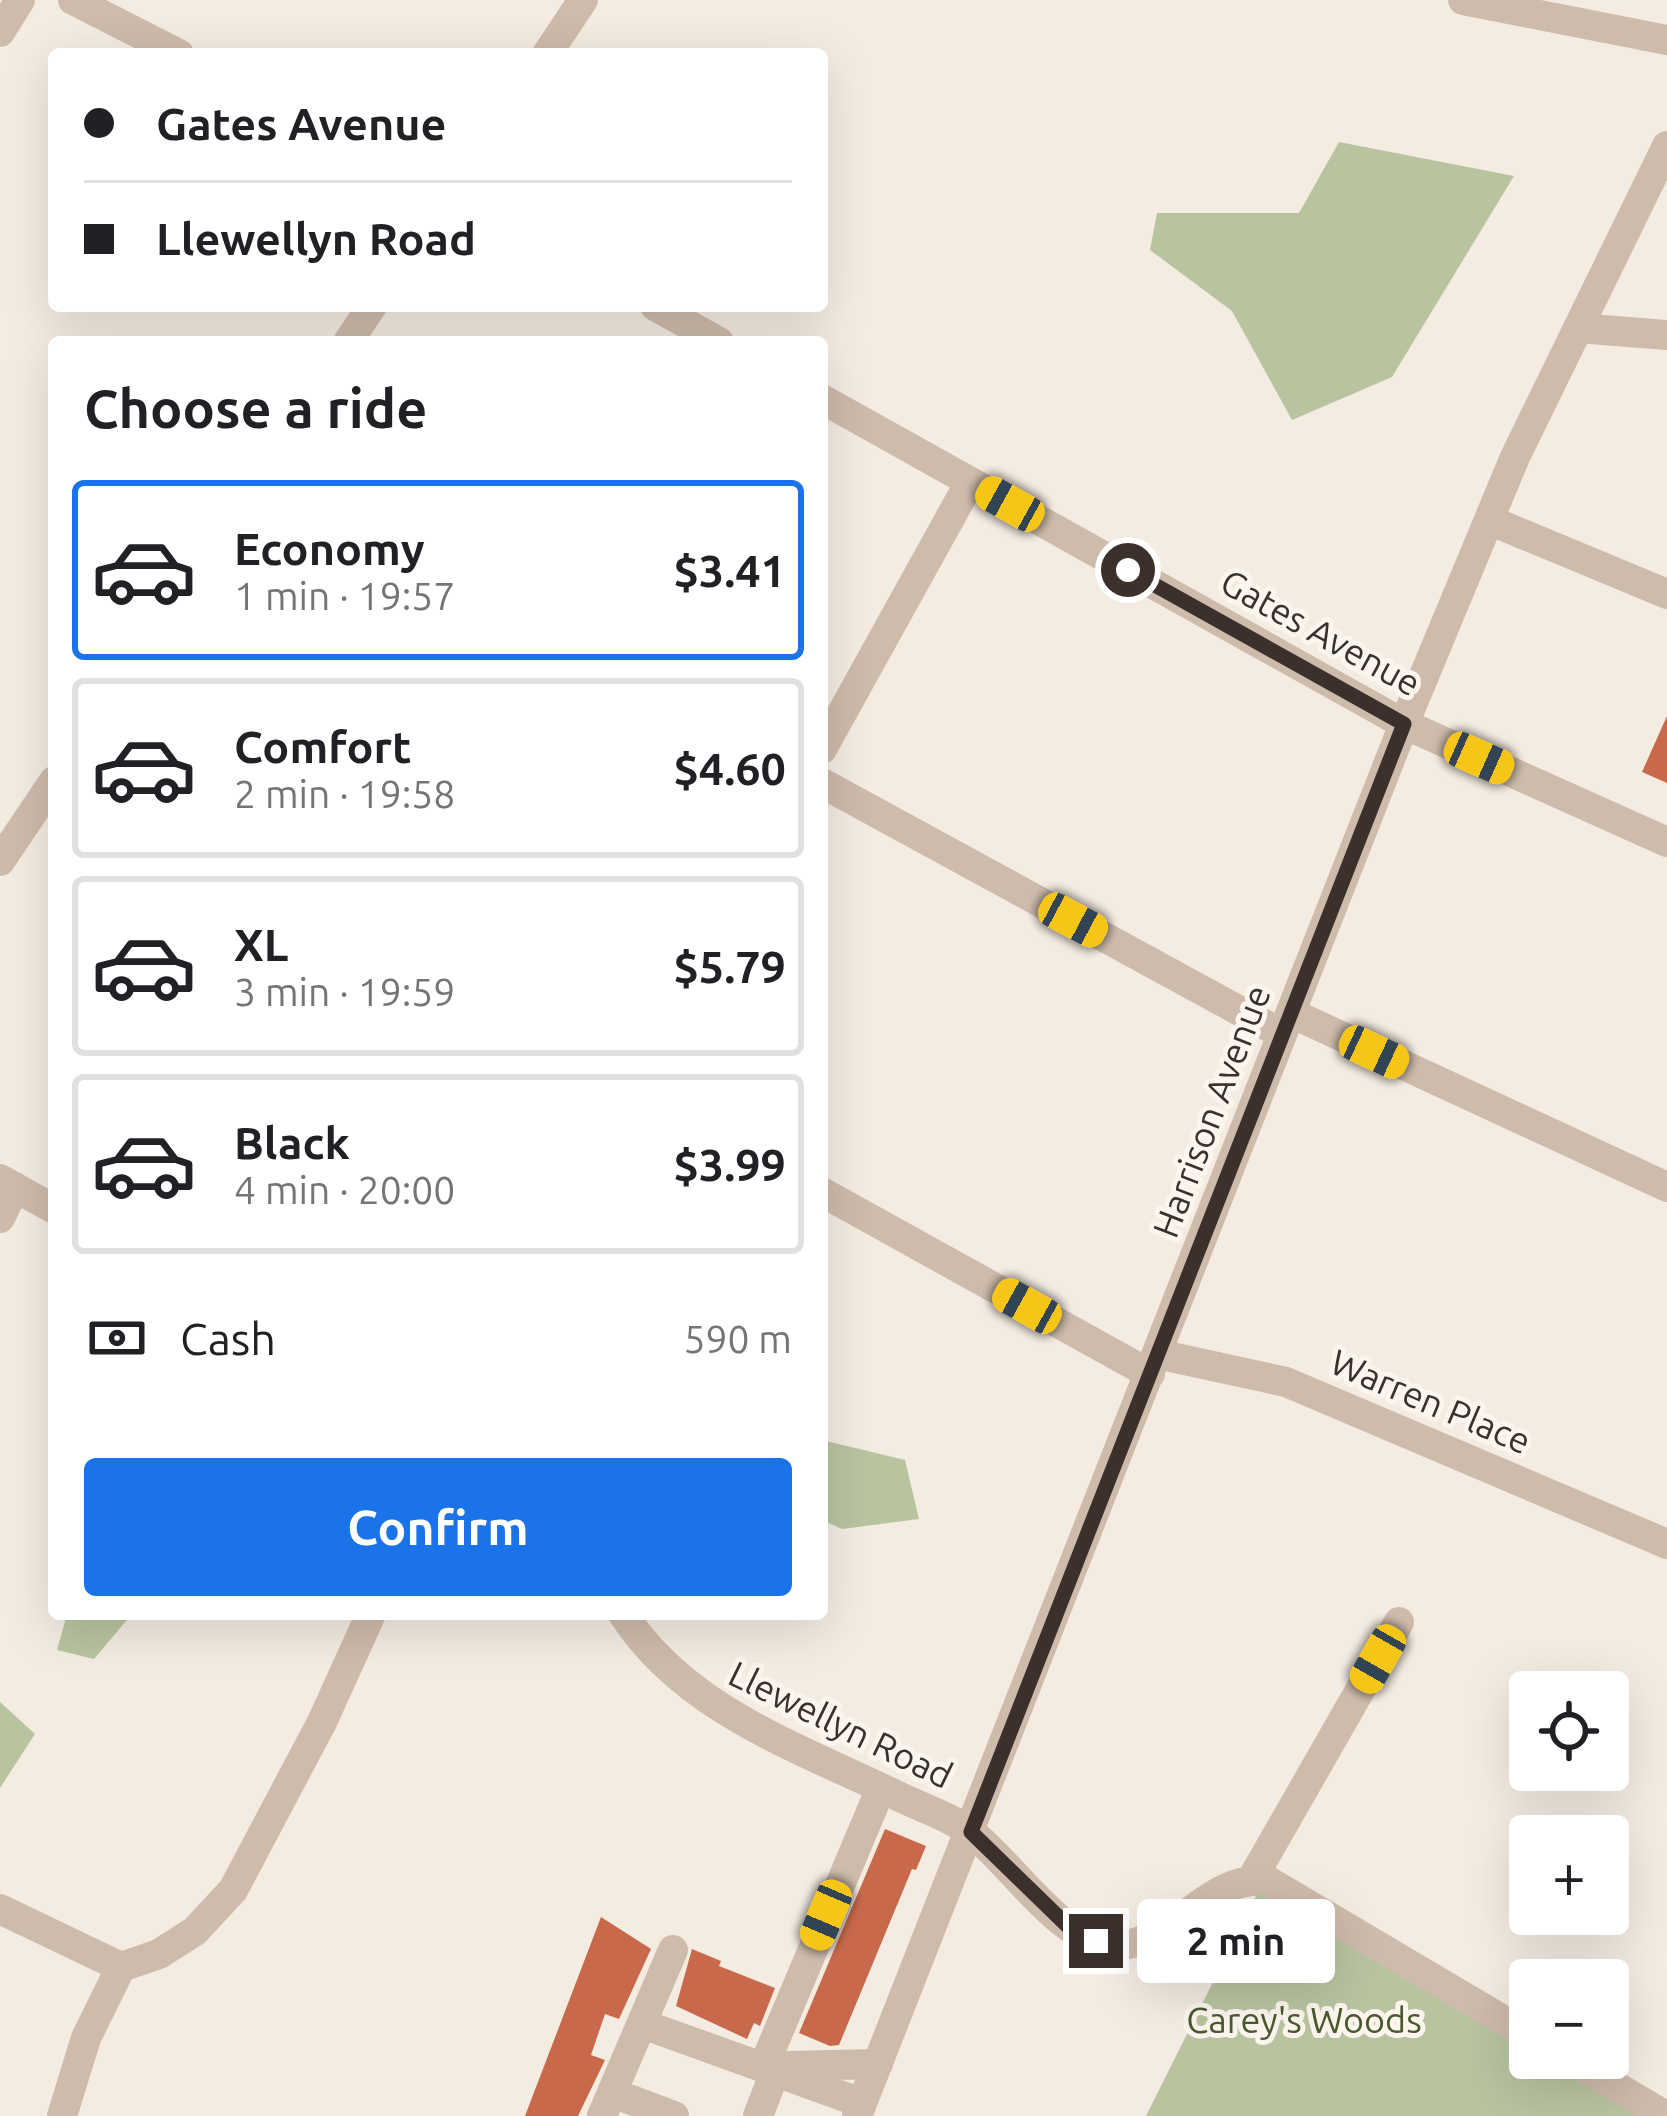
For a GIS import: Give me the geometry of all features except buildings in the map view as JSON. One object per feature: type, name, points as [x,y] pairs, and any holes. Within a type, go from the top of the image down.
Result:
[{"type":"street","points":[[0,32],[20,0]]},
{"type":"street","points":[[74,0],[167,48]]},
{"type":"street","points":[[551,48],[583,0]]},
{"type":"street","points":[[1462,0],[1667,40]]},
{"type":"street","name":"Harrison Avenue","points":[[859,2110],[1404,724],[1489,520],[1667,146]]},
{"type":"street","points":[[666,312],[708,336]]},
{"type":"street","points":[[1578,328],[1667,335]]},
{"type":"street","name":"Gates Avenue","points":[[828,402],[1404,724],[1667,842]]},
{"type":"street","points":[[828,738],[970,482]]},
{"type":"street","points":[[1489,520],[1667,593]]},
{"type":"street","points":[[828,786],[1287,1024],[1667,1187]]},
{"type":"street","points":[[0,861],[48,791]]},
{"type":"street","points":[[0,1218],[7,1183],[48,1207]]},
{"type":"street","name":"Warren Place","points":[[828,1195],[1154,1364],[1286,1382],[1667,1544]]},
{"type":"street","points":[[0,1909],[121,1966],[159,1954],[195,1931],[233,1890],[322,1722],[368,1620]]},
{"type":"street","name":"Llewellyn Road","points":[[628,1620],[658,1659],[700,1697],[971,1832],[1078,1936],[1115,1945],[1150,1939],[1205,1897],[1252,1880]]},
{"type":"street","points":[[1399,1622],[1252,1880],[1268,1881],[1509,2024]]},
{"type":"street","points":[[758,2116],[769,2070],[881,1788]]},
{"type":"street","points":[[673,1950],[608,2104],[674,2116]]},
{"type":"street","points":[[62,2116],[86,2038],[121,1966]]},
{"type":"street","points":[[645,2025],[769,2070],[859,2110]]},
{"type":"street","points":[[769,2070],[878,2064]]},
{"type":"street","points":[[1603,2079],[1666,2116]]},
{"type":"green space","points":[[1339,142],[1514,176],[1392,377],[1292,420],[1232,311],[1150,250],[1157,213],[1299,213]]},
{"type":"green space","points":[[828,1441],[905,1460],[919,1519],[842,1529],[828,1523]]},
{"type":"green space","points":[[65,1620],[127,1620],[94,1659],[57,1650]]},
{"type":"green space","points":[[0,1702],[35,1734],[0,1788]]},
{"type":"green space","name":"Carey's Woods","points":[[1263,1882],[1509,2022],[1509,2079],[1606,2079],[1667,2116],[1146,2116]]},
{"type":"route","points":[[1096,1941],[1078,1936],[971,1832],[1404,724],[1128,570]]}]
